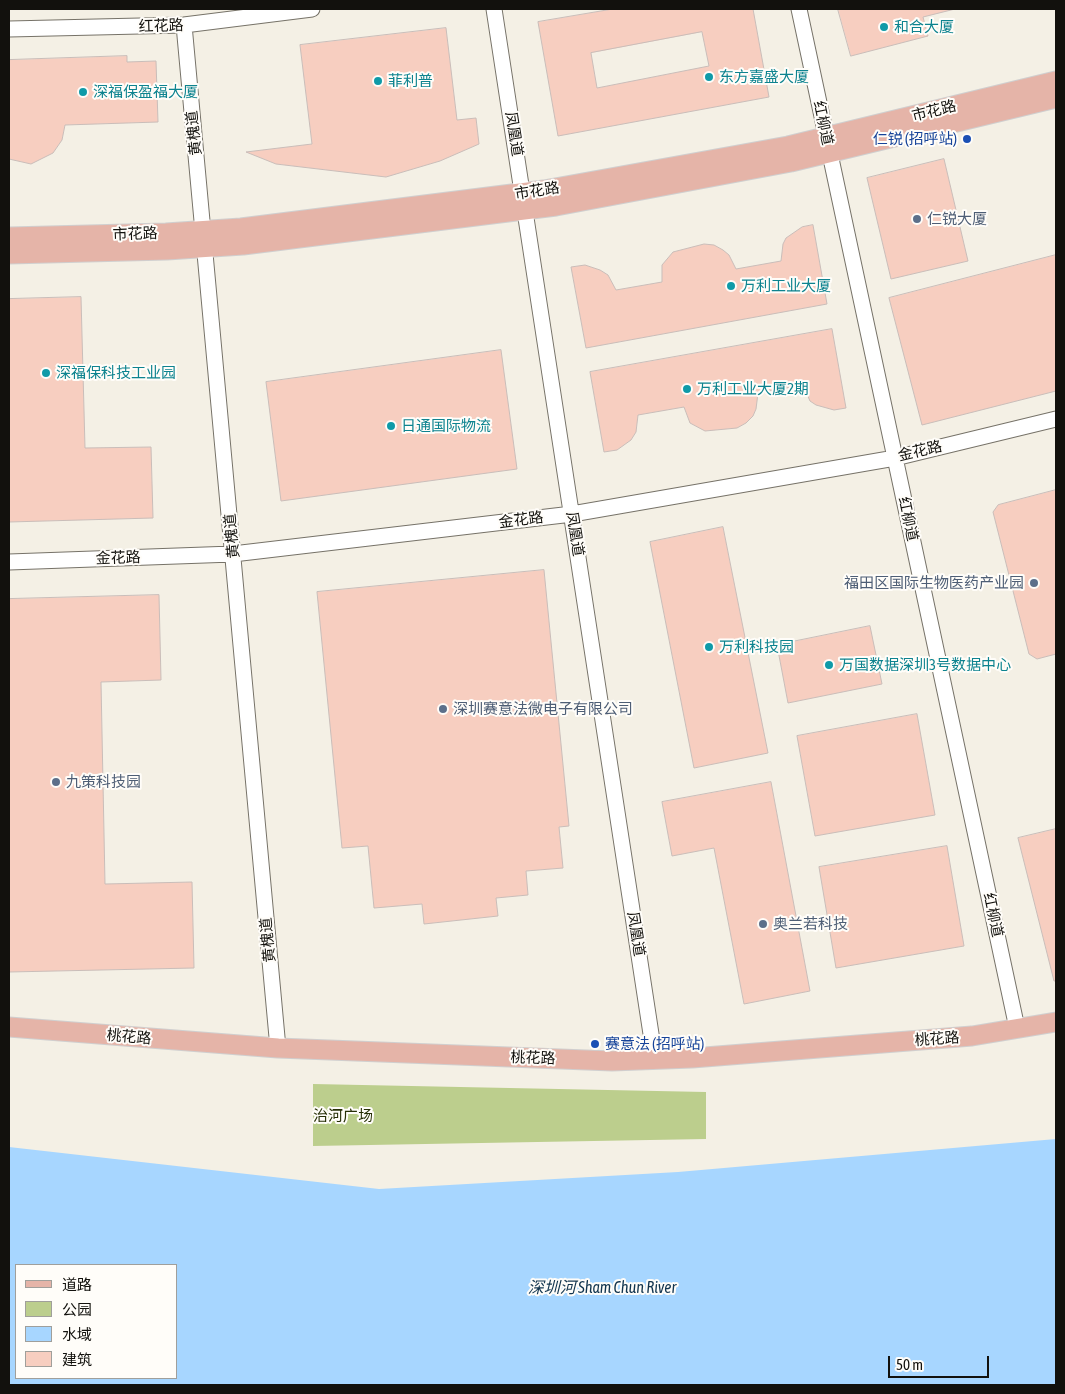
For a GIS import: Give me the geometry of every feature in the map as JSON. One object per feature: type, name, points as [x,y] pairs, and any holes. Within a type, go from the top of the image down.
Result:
[{"type":"main road","name":"市花路","points":[[828,145],[1056,81]]},
{"type":"main road","name":"市花路","points":[[9,237],[204,239],[262,242],[524,202],[828,145],[1056,98]]},
{"type":"main road","name":"市花路","points":[[9,254],[204,239]]},
{"type":"main road","name":"桃花路","points":[[9,1027],[278,1048],[602,1060],[655,1060],[972,1036],[1056,1022]]},
{"type":"street","name":"红花路","points":[[9,30],[184,25],[312,9]]},
{"type":"street","name":"凤凰道","points":[[494,9],[655,1060]]},
{"type":"street","name":"红柳道","points":[[799,9],[1017,1028]]},
{"type":"street","name":"黄槐道","points":[[184,25],[278,1048]]},
{"type":"street","name":"金花路","points":[[9,562],[233,554],[572,514],[895,458],[1056,419]]},
{"type":"green space","name":"治河广场","points":[[313,1084],[706,1092],[706,1139],[313,1146]]},
{"type":"water","name":"深圳河 Sham Chun River","points":[[1056,1139],[1056,1385],[9,1385],[9,1147],[379,1189],[678,1172]]},
{"type":"building","name":"东方嘉盛大厦","points":[[613,9],[753,9],[769,97],[558,136],[538,22]],"holes":[[[702,32],[709,66],[597,88],[591,53]]]},
{"type":"building","name":"和合大厦","points":[[838,9],[955,9],[923,17],[928,36],[851,56]]},
{"type":"building","name":"菲利普","points":[[446,28],[457,120],[476,118],[479,144],[440,161],[386,177],[276,164],[246,152],[312,144],[300,45]]},
{"type":"building","name":"深福保盈福大厦","points":[[127,56],[127,62],[156,61],[158,122],[65,125],[62,140],[53,153],[31,164],[9,159],[9,60]]},
{"type":"building","name":"仁锐大厦","points":[[944,159],[968,261],[891,279],[867,178]]},
{"type":"building","name":"万利工业大厦","points":[[813,225],[827,304],[586,348],[571,267],[585,265],[600,270],[608,275],[616,290],[662,282],[662,265],[673,252],[704,244],[714,245],[723,250],[729,255],[736,269],[781,261],[783,244],[786,238],[802,227]]},
{"type":"building","points":[[1056,255],[1056,391],[922,425],[889,298]]},
{"type":"building","name":"深福保科技工业园","points":[[81,297],[85,448],[151,447],[153,518],[9,522],[9,299]]},
{"type":"building","name":"万利工业大厦2期","points":[[832,329],[846,408],[834,410],[816,405],[810,401],[803,385],[758,393],[753,416],[737,428],[705,431],[690,423],[684,407],[638,415],[636,432],[631,440],[617,450],[604,452],[590,372]]},
{"type":"building","name":"日通国际物流","points":[[501,350],[517,469],[281,501],[266,382]]},
{"type":"building","name":"福田区国际生物医药产业园","points":[[1056,490],[1056,654],[1037,659],[1029,654],[993,512],[998,505]]},
{"type":"building","name":"万利科技园","points":[[723,527],[768,753],[694,768],[650,542]]},
{"type":"building","name":"深圳赛意法微电子有限公司","points":[[544,570],[569,826],[559,827],[563,868],[526,871],[528,895],[496,898],[498,916],[424,924],[422,904],[374,908],[368,846],[342,848],[317,592]]},
{"type":"building","name":"九策科技园","points":[[159,595],[161,680],[101,682],[105,884],[192,882],[194,968],[9,972],[9,599]]},
{"type":"building","name":"万国数据深圳3号数据中心","points":[[870,626],[882,684],[788,703],[777,645]]},
{"type":"building","points":[[917,714],[935,815],[815,836],[797,736]]},
{"type":"building","name":"奥兰若科技","points":[[771,782],[810,991],[744,1004],[714,848],[672,856],[662,802]]},
{"type":"building","points":[[1056,829],[1056,981],[1054,981],[1018,838]]},
{"type":"building","points":[[947,846],[964,946],[836,968],[819,867]]},
{"type":"place","name":"和合大厦","points":[[884,27]]},
{"type":"place","name":"东方嘉盛大厦","points":[[709,77]]},
{"type":"place","name":"菲利普","points":[[378,81]]},
{"type":"place","name":"深福保盈福大厦","points":[[83,92]]},
{"type":"place","name":"仁锐 (招呼站)","points":[[967,139]]},
{"type":"place","name":"仁锐大厦","points":[[917,219]]},
{"type":"place","name":"万利工业大厦","points":[[731,286]]},
{"type":"place","name":"深福保科技工业园","points":[[46,373]]},
{"type":"place","name":"万利工业大厦2期","points":[[687,389]]},
{"type":"place","name":"日通国际物流","points":[[391,426]]},
{"type":"place","name":"福田区国际生物医药产业园","points":[[1034,583]]},
{"type":"place","name":"万利科技园","points":[[709,647]]},
{"type":"place","name":"万国数据深圳3号数据中心","points":[[829,665]]},
{"type":"place","name":"深圳赛意法微电子有限公司","points":[[443,709]]},
{"type":"place","name":"九策科技园","points":[[56,782]]},
{"type":"place","name":"奥兰若科技","points":[[763,924]]},
{"type":"place","name":"赛意法 (招呼站)","points":[[595,1044]]}]
